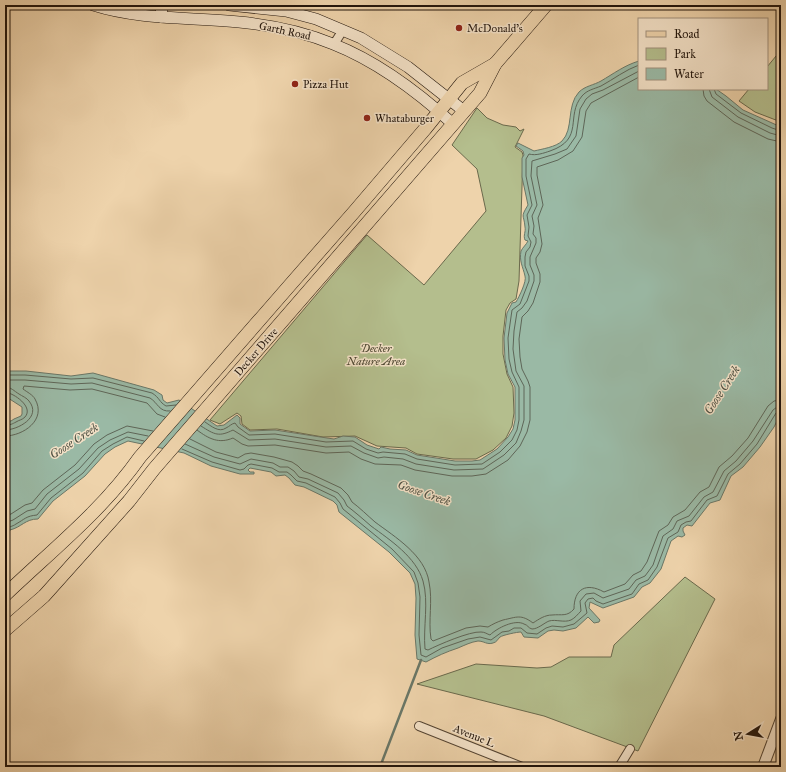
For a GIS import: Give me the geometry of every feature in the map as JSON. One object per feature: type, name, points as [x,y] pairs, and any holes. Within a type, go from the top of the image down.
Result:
[{"type":"main road","name":"Garth Road","points":[[93,5],[127,14],[161,18],[240,22],[310,35],[334,44],[396,78],[439,111],[453,124]]},
{"type":"main road","points":[[161,18],[162,5]]},
{"type":"main road","name":"Garth Road","points":[[229,5],[265,8],[294,13],[343,30],[361,38],[408,67],[464,112]]},
{"type":"main road","name":"Decker Drive","points":[[5,630],[44,596],[129,501],[154,469],[480,93],[495,64],[546,5]]},
{"type":"main road","points":[[262,26],[265,8]]},
{"type":"main road","name":"Decker Drive","points":[[5,595],[84,522],[129,473],[140,457],[354,212],[462,83],[495,64]]},
{"type":"main road","points":[[5,584],[43,551],[84,522]]},
{"type":"street","points":[[334,44],[343,30]]},
{"type":"street","points":[[763,767],[781,719]]},
{"type":"street","name":"Avenue L","points":[[419,726],[522,767]]},
{"type":"street","points":[[619,767],[630,749]]},
{"type":"green space","points":[[781,50],[781,122],[755,112],[739,101],[748,90],[768,90],[768,66]]},
{"type":"green space","name":"Decker Nature Area","points":[[477,108],[487,118],[503,125],[516,127],[520,131],[524,129],[515,147],[522,152],[523,155],[519,281],[516,299],[510,303],[506,310],[503,336],[503,354],[507,374],[513,387],[514,413],[512,426],[506,438],[493,450],[476,459],[453,459],[417,454],[406,448],[377,446],[355,436],[323,437],[277,429],[250,430],[242,424],[241,416],[237,413],[220,424],[210,420],[367,235],[424,285],[486,211],[477,169],[452,145]]},
{"type":"green space","points":[[685,577],[715,599],[638,751],[544,716],[417,684],[476,664],[537,668],[551,667],[569,657],[611,657],[614,645]]},
{"type":"water","name":"Goose Creek","points":[[638,61],[638,90],[717,90],[743,110],[781,127],[781,413],[774,427],[760,447],[743,467],[731,476],[720,500],[710,503],[692,526],[687,525],[683,528],[685,535],[682,537],[678,536],[671,541],[661,569],[650,583],[642,587],[634,597],[603,608],[590,602],[589,608],[600,620],[599,622],[594,623],[588,617],[576,628],[563,631],[548,631],[538,638],[524,637],[521,632],[502,636],[495,642],[491,643],[475,641],[426,662],[417,659],[415,635],[415,584],[410,573],[389,552],[339,512],[337,505],[333,501],[304,487],[295,485],[285,475],[276,476],[271,472],[250,468],[248,470],[250,472],[254,472],[254,474],[240,474],[211,466],[184,453],[128,441],[105,454],[85,476],[53,501],[38,519],[30,520],[10,530],[5,538],[5,421],[11,421],[21,416],[22,407],[5,396],[5,371],[26,371],[71,376],[93,373],[154,390],[162,395],[163,400],[167,403],[179,400],[217,426],[224,425],[237,415],[240,418],[240,424],[250,431],[275,430],[334,439],[343,436],[355,437],[367,445],[379,449],[381,447],[406,450],[417,455],[455,461],[480,460],[497,449],[513,429],[515,420],[515,387],[508,374],[505,360],[504,338],[507,313],[512,303],[516,302],[525,281],[521,261],[521,251],[528,241],[524,238],[525,229],[523,216],[528,205],[522,177],[522,158],[524,155],[523,151],[516,146],[518,143],[534,151],[549,148],[562,141],[566,136],[571,110],[575,98],[579,92],[584,88],[601,81],[624,67]]},
{"type":"waterway","points":[[380,767],[421,660]]},
{"type":"place","name":"McDonald's","points":[[459,28]]},
{"type":"place","name":"Pizza Hut","points":[[295,84]]},
{"type":"place","name":"Whataburger","points":[[367,118]]}]
